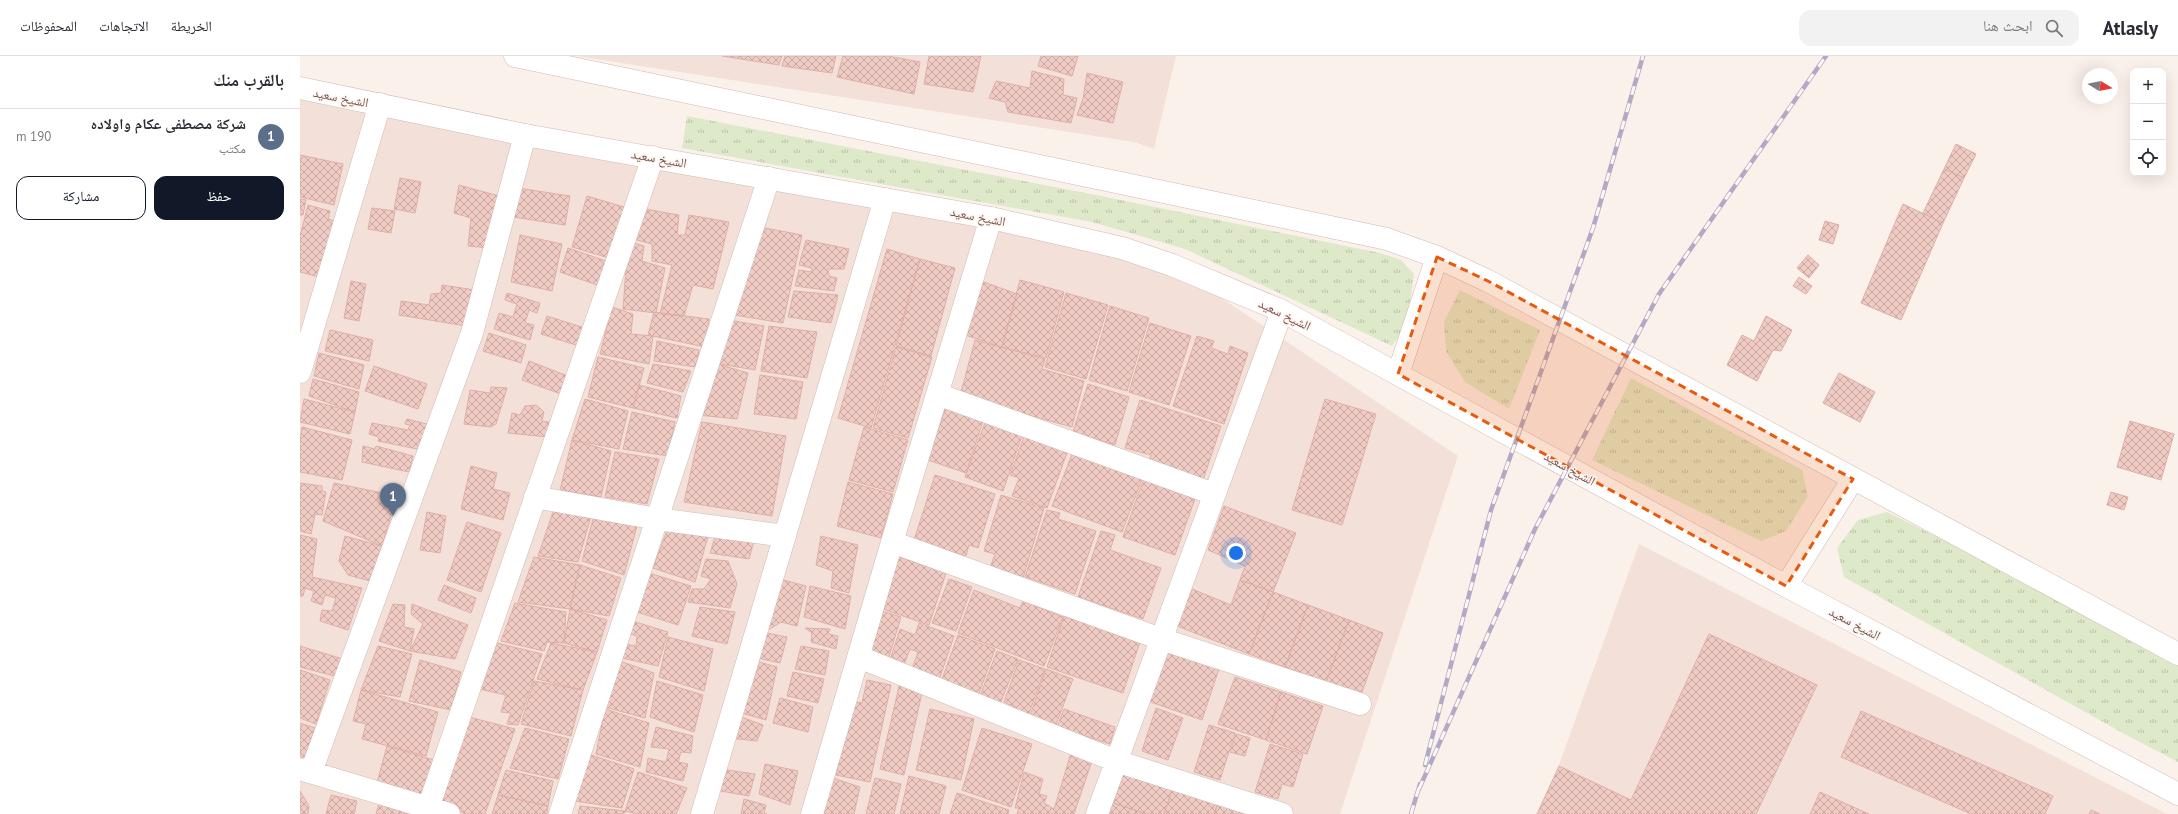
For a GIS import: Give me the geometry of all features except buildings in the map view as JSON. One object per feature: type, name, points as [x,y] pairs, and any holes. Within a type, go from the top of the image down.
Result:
[{"type":"street","points":[[515,56],[1387,239],[1437,257],[1488,281],[2178,654]]},
{"type":"street","name":"الشيخ سعيد","points":[[300,88],[525,135],[991,218],[1122,248],[1172,265],[1282,311],[1786,586],[2178,794]]},
{"type":"street","points":[[300,372],[380,104]]},
{"type":"street","points":[[449,814],[427,811],[306,771],[472,334],[525,135]]},
{"type":"street","points":[[427,811],[653,157]]},
{"type":"street","points":[[560,814],[769,178]]},
{"type":"street","points":[[702,814],[885,199]]},
{"type":"street","points":[[812,814],[892,542],[991,218]]},
{"type":"street","points":[[1398,374],[1437,257]]},
{"type":"street","points":[[1096,814],[1282,311]]},
{"type":"street","points":[[937,394],[1214,494]]},
{"type":"street","points":[[1786,586],[1852,479]]},
{"type":"street","points":[[535,497],[657,519],[785,536]]},
{"type":"street","points":[[892,542],[1161,640],[1360,704]]},
{"type":"street","points":[[858,656],[1116,761],[1282,814]]},
{"type":"highlighted area","points":[[1437,257],[1488,281],[1853,479],[1786,586],[1398,374]]},
{"type":"shaded area","points":[[576,56],[1176,56],[1154,149],[1134,142]]},
{"type":"shaded area","points":[[300,85],[1172,265],[1458,456],[1340,814],[300,814]]},
{"type":"shaded area","points":[[1639,544],[2167,814],[1541,814]]},
{"type":"green space","points":[[687,116],[1101,196],[1380,253],[1401,260],[1414,274],[1407,324],[1392,346],[1185,249],[1092,222],[682,148]]},
{"type":"green space","points":[[1460,290],[1540,330],[1509,409],[1465,382],[1446,351],[1444,322]]},
{"type":"green space","points":[[1631,378],[1802,470],[1808,496],[1786,531],[1761,541],[1592,460]]},
{"type":"green space","points":[[1887,512],[2060,598],[2178,663],[2178,762],[2130,737],[1844,577],[1837,548],[1858,520]]},
{"type":"railway","points":[[1425,765],[1491,510],[1593,228],[1643,56]]},
{"type":"railway","points":[[1419,789],[1535,529],[1659,294],[1826,56]]},
{"type":"railway","points":[[1411,814],[1420,784]]},
{"type":"place","name":"شركة مصطفى عكام واولاده","points":[[393,516]]}]
